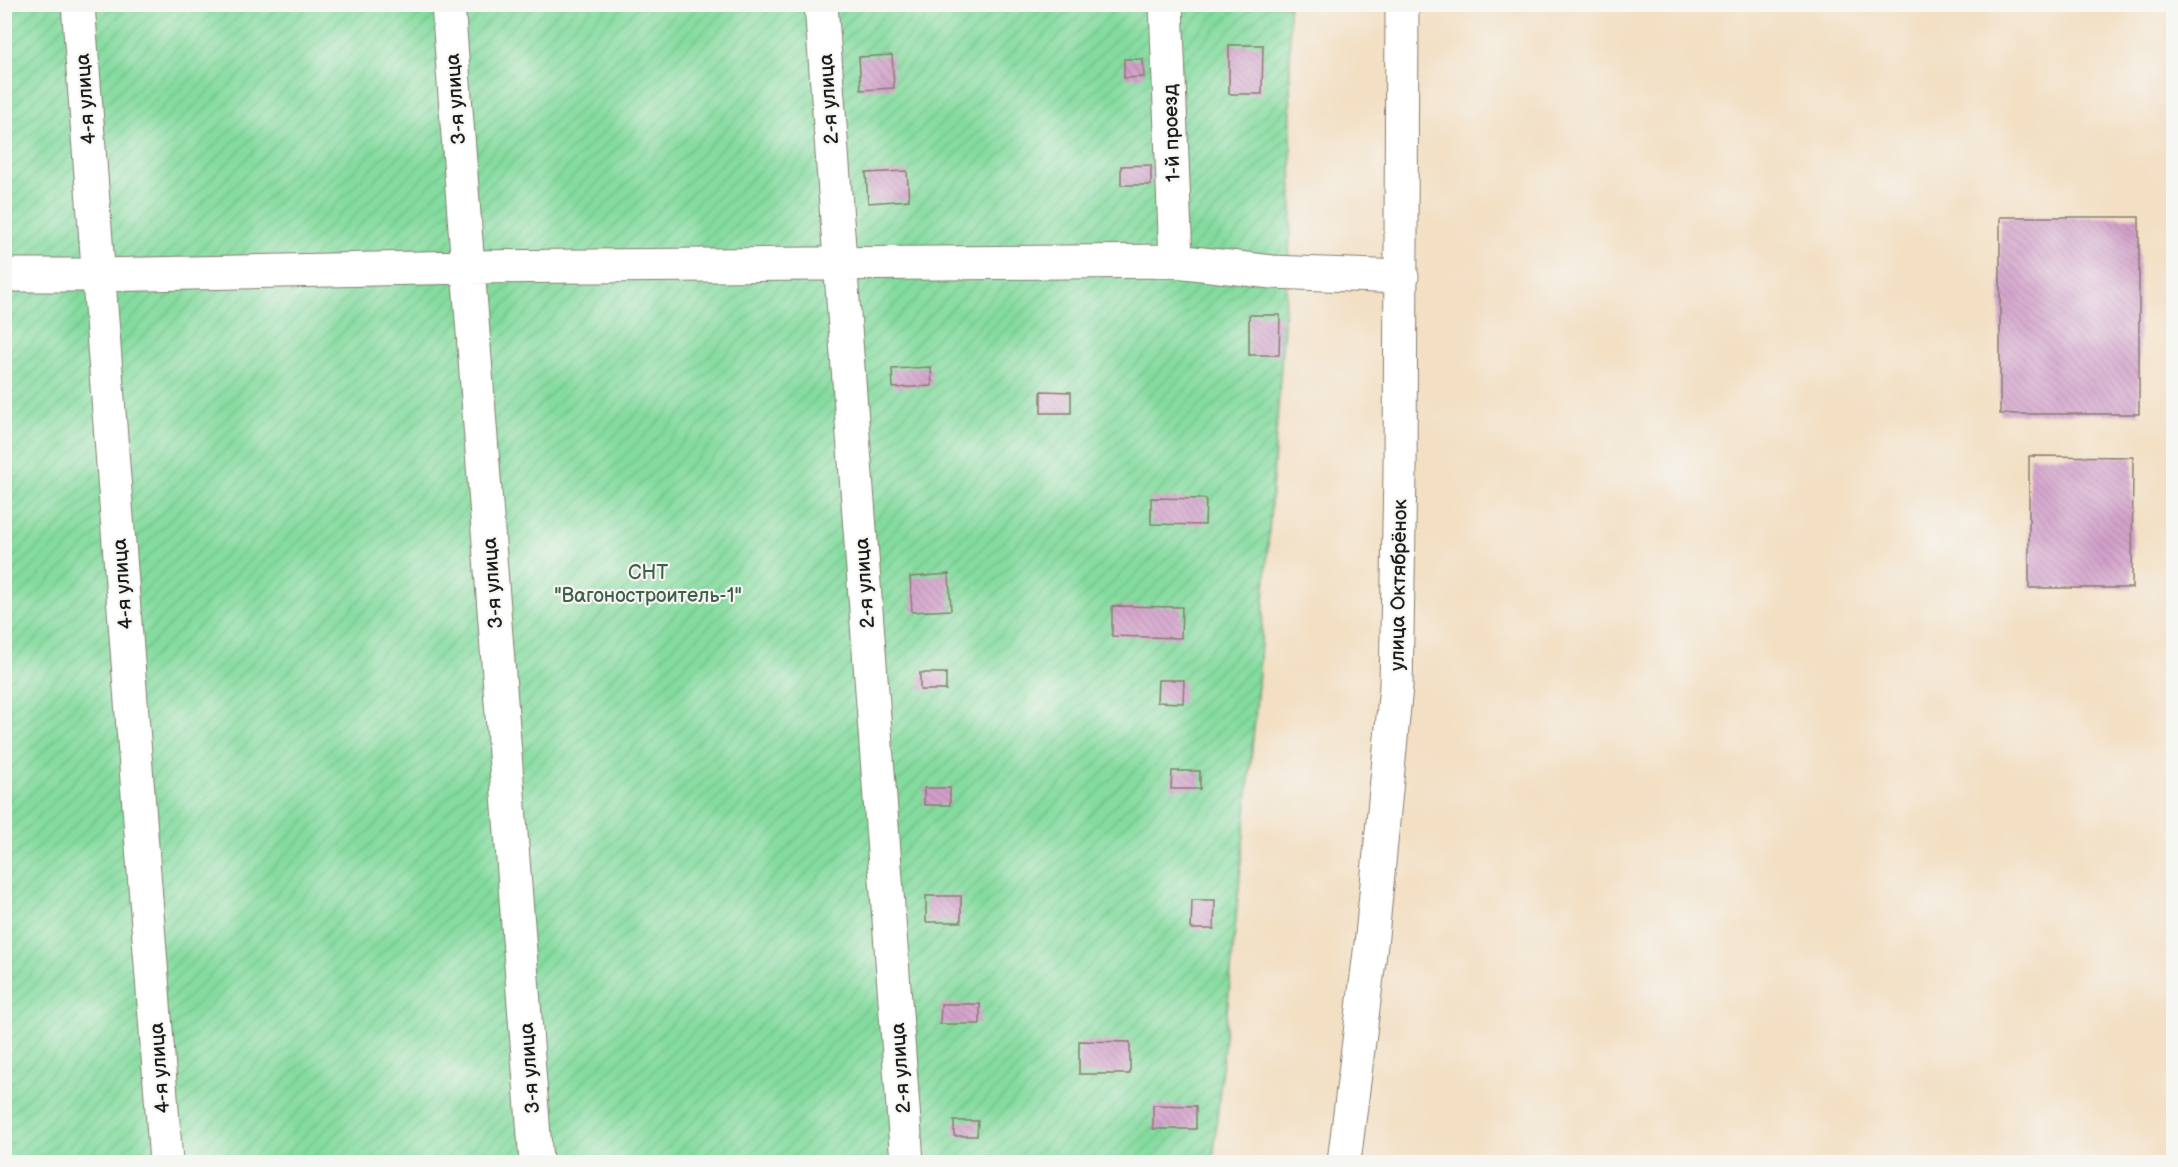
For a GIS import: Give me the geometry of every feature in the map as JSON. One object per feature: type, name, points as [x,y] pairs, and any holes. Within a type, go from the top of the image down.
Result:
[{"type":"street","name":"4-я улица","points":[[78,4],[166,1162]]},
{"type":"street","name":"3-я улица","points":[[448,4],[536,1162]]},
{"type":"street","name":"2-я улица","points":[[821,4],[907,1162]]},
{"type":"street","name":"1-й проезд","points":[[1166,4],[1176,261]]},
{"type":"street","name":"улица Октябрёнок","points":[[1344,1162],[1372,936],[1396,686],[1401,473],[1402,4]]},
{"type":"street","points":[[4,275],[468,267],[1176,261],[1272,272],[1402,277]]},
{"type":"green space","name":"СНТ \"Вагоностроитель-1\"","points":[[5,5],[1289,5],[1292,211],[1258,685],[1213,1162],[5,1162]]},
{"type":"building","points":[[1229,45],[1263,45],[1262,94],[1229,94]]},
{"type":"building","points":[[892,55],[894,88],[861,90],[859,57]]},
{"type":"building","points":[[1124,59],[1143,59],[1144,77],[1124,78]]},
{"type":"building","points":[[1151,165],[1151,185],[1121,185],[1121,166]]},
{"type":"building","points":[[907,171],[909,200],[868,203],[866,173]]},
{"type":"building","points":[[2000,217],[2139,217],[2139,414],[2000,414]]},
{"type":"building","points":[[1249,315],[1280,315],[1279,355],[1249,355]]},
{"type":"building","points":[[931,367],[932,386],[893,388],[892,369]]},
{"type":"building","points":[[1041,391],[1071,392],[1071,413],[1041,413]]},
{"type":"building","points":[[2029,456],[2133,457],[2132,588],[2029,588]]},
{"type":"building","points":[[1151,498],[1206,499],[1205,525],[1151,524]]},
{"type":"building","points":[[949,574],[951,610],[912,612],[910,577]]},
{"type":"building","points":[[1112,606],[1182,607],[1181,638],[1112,636]]},
{"type":"building","points":[[920,673],[946,673],[946,690],[920,690]]},
{"type":"building","points":[[1158,680],[1184,680],[1183,703],[1157,702]]},
{"type":"building","points":[[1172,771],[1200,771],[1200,789],[1171,789]]},
{"type":"building","points":[[924,788],[950,788],[950,805],[924,805]]},
{"type":"building","points":[[926,896],[961,896],[961,922],[926,922]]},
{"type":"building","points":[[1192,900],[1215,900],[1214,929],[1191,929]]},
{"type":"building","points":[[941,1004],[980,1004],[980,1024],[940,1024]]},
{"type":"building","points":[[1079,1041],[1130,1042],[1130,1074],[1079,1074]]},
{"type":"building","points":[[1153,1105],[1196,1106],[1196,1129],[1153,1129]]},
{"type":"building","points":[[954,1121],[978,1121],[977,1136],[954,1136]]}]
